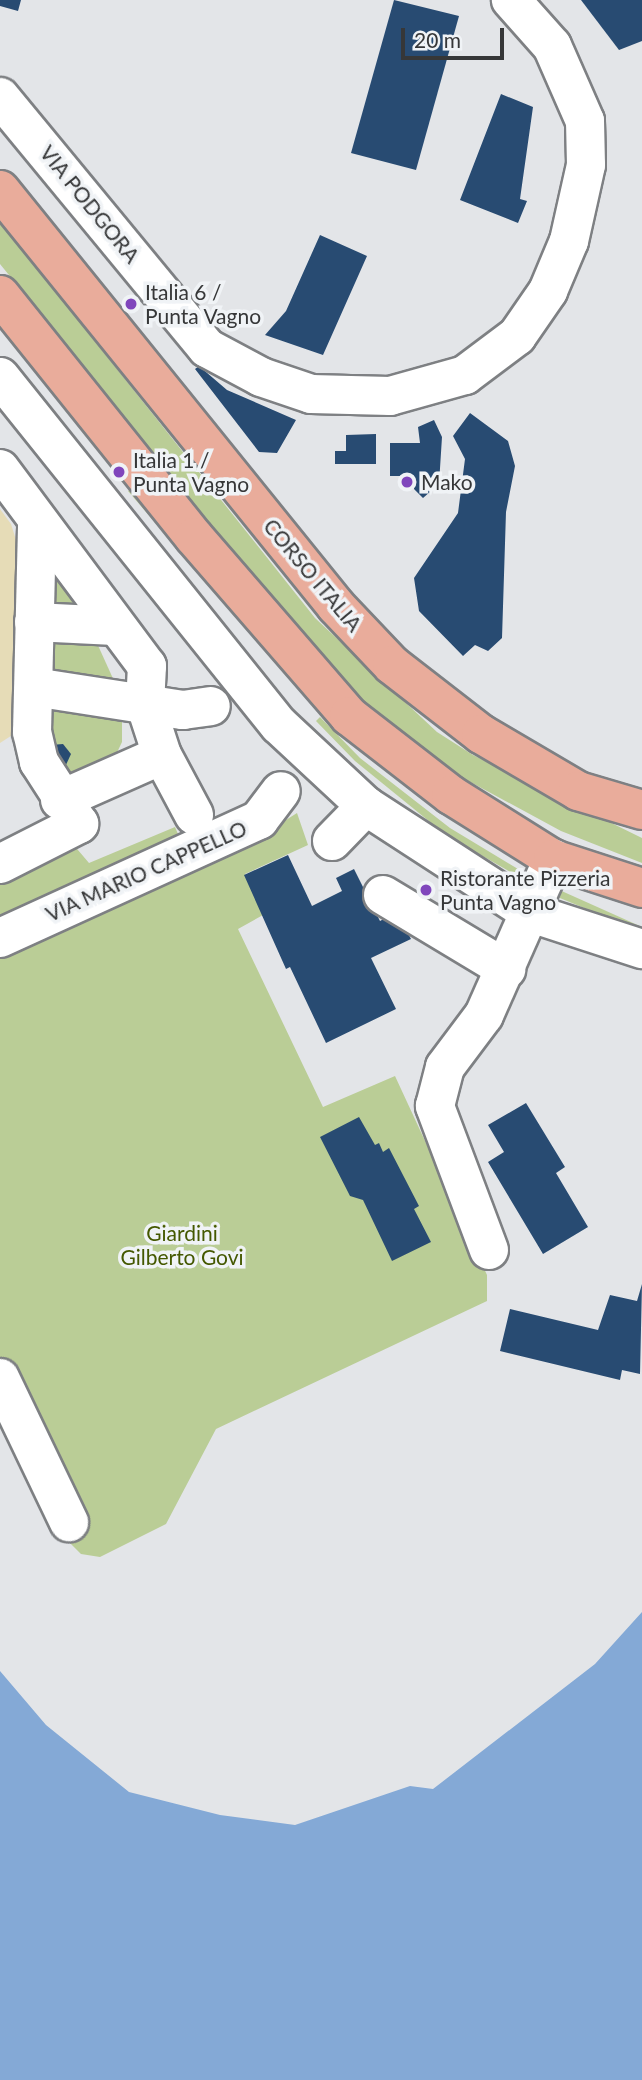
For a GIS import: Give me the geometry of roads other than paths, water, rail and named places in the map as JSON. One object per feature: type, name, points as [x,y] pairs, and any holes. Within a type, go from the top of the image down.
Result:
[{"type":"main road","name":"CORSO ITALIA","points":[[0,190],[335,606],[393,664],[481,734],[578,791],[642,810]]},
{"type":"main road","points":[[0,295],[194,537],[349,716],[451,795],[553,859],[642,888]]},
{"type":"street","name":"VIA PODGORA","points":[[0,97],[207,348],[261,377],[311,394],[390,397],[465,375],[517,336],[548,291],[569,241],[586,165],[585,121],[552,46],[511,0]]},
{"type":"street","points":[[0,377],[279,725],[366,806],[531,912],[642,948]]},
{"type":"street","name":"VIA MARIO CAPPELLO","points":[[0,469],[147,666],[145,703],[162,755],[194,815]]},
{"type":"street","points":[[0,864],[79,824],[60,800],[38,762],[32,732],[37,521]]},
{"type":"street","points":[[34,622],[115,626]]},
{"type":"street","points":[[34,687],[183,710],[211,706]]},
{"type":"street","points":[[60,800],[162,755]]},
{"type":"street","name":"VIA MARIO CAPPELLO","points":[[0,937],[259,820],[281,791]]},
{"type":"street","points":[[332,841],[366,806]]},
{"type":"street","points":[[489,1250],[435,1106],[445,1067],[484,1015],[553,859]]},
{"type":"street","points":[[383,895],[506,969]]},
{"type":"street","points":[[0,1378],[69,1522]]},
{"type":"water","points":[[642,1612],[642,2080],[0,2080],[0,1671],[46,1725],[129,1792],[220,1815],[295,1825],[410,1786],[433,1789],[595,1664]]},
{"type":"place","name":"Italia 6 / Punta Vagno","points":[[131,304]]},
{"type":"place","name":"Italia 1 / Punta Vagno","points":[[119,472]]},
{"type":"place","name":"Mako","points":[[407,482]]},
{"type":"place","name":"Ristorante Pizzeria Punta Vagno","points":[[426,890]]},
{"type":"park label","name":"Giardini Gilberto Govi","points":[[182,1245]]}]
